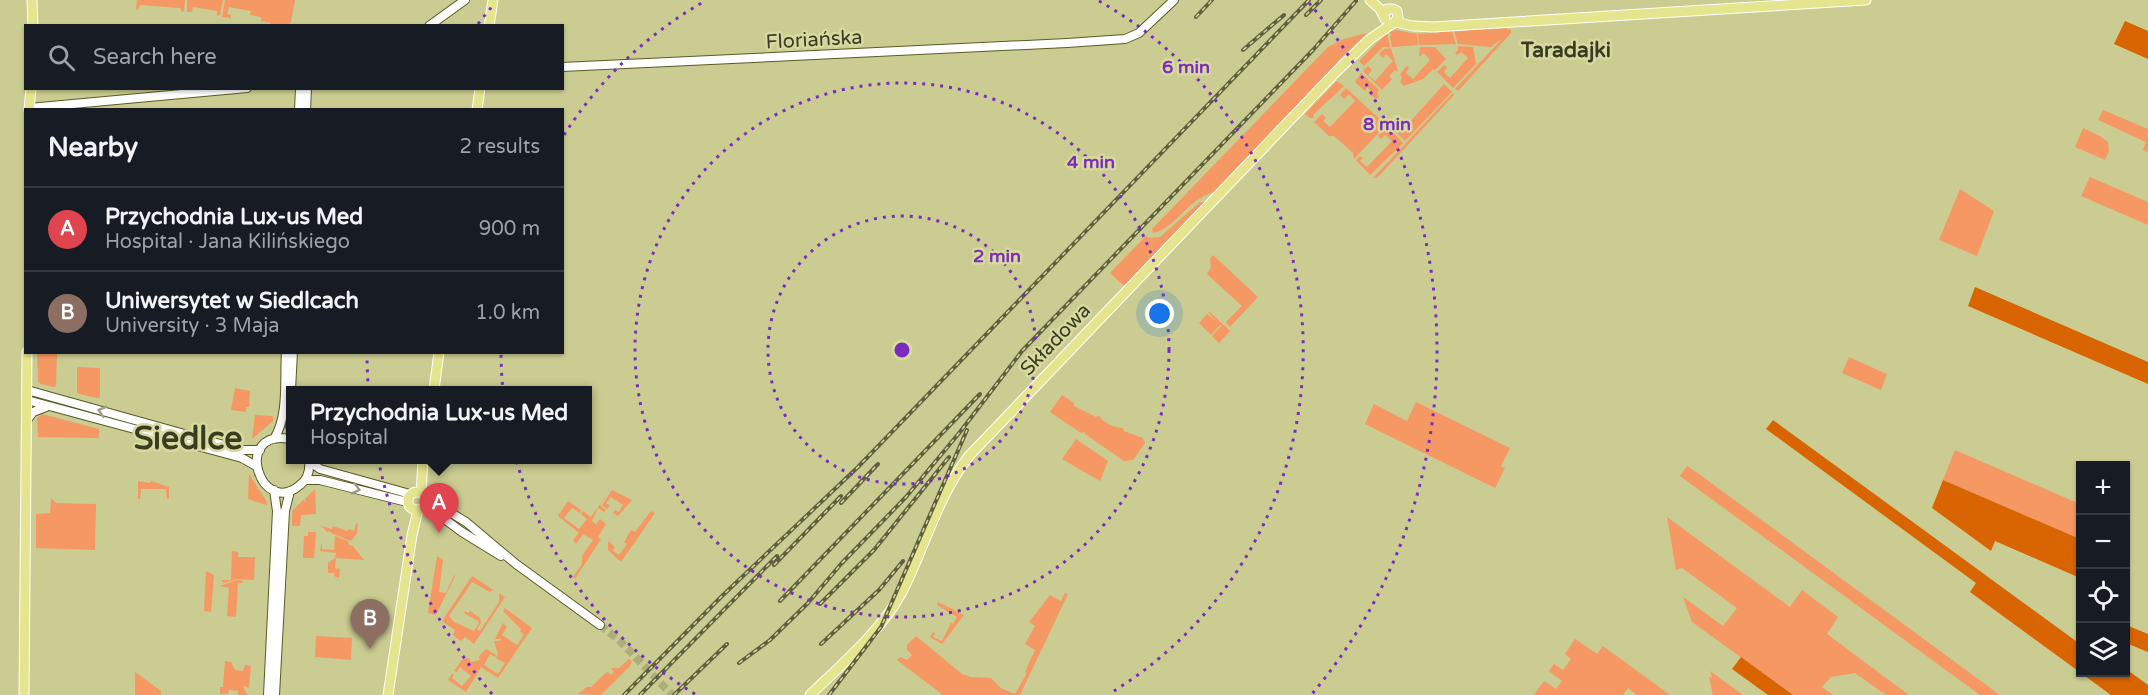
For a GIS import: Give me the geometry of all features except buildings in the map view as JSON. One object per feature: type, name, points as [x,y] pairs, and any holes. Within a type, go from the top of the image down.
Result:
[{"type":"main road","points":[[32,0],[33,24]]},
{"type":"main road","points":[[1370,0],[1390,17],[1412,26],[1434,27],[1866,0]]},
{"type":"main road","points":[[1378,0],[1390,17]]},
{"type":"main road","points":[[489,24],[491,3]]},
{"type":"main road","name":"Składowa","points":[[810,695],[894,605],[908,579],[945,492],[969,456],[1390,17]]},
{"type":"main road","points":[[29,108],[31,90]]},
{"type":"main road","points":[[477,108],[480,90]]},
{"type":"main road","points":[[24,695],[27,354]]},
{"type":"main road","points":[[435,386],[439,354]]},
{"type":"main road","points":[[388,695],[423,464]]},
{"type":"street","points":[[432,24],[465,0]]},
{"type":"street","name":"Floriańska","points":[[564,67],[1125,39],[1139,33],[1174,0]]},
{"type":"street","points":[[39,108],[227,90]]},
{"type":"street","points":[[299,108],[300,90]]},
{"type":"street","points":[[306,108],[307,90]]},
{"type":"street","points":[[286,354],[280,429],[274,439],[260,450],[256,466],[261,481],[274,490],[290,491],[305,480],[310,464]]},
{"type":"street","points":[[291,386],[293,354]]},
{"type":"street","points":[[27,390],[242,450],[260,450]]},
{"type":"street","points":[[27,400],[242,458],[256,466]]},
{"type":"street","points":[[27,420],[36,410],[47,406]]},
{"type":"street","points":[[274,439],[286,439]]},
{"type":"street","points":[[314,464],[322,470],[417,501],[516,564],[600,625]]},
{"type":"street","points":[[305,480],[320,480],[417,501]]},
{"type":"street","points":[[274,490],[277,511],[275,695]]},
{"type":"street","points":[[276,608],[285,511],[290,491]]},
{"type":"street","points":[[268,695],[274,650]]},
{"type":"shaded area","points":[[137,0],[185,0],[184,11],[182,12],[180,8],[140,5],[138,10],[136,9]]},
{"type":"shaded area","points":[[187,0],[223,0],[220,15],[217,16],[217,11],[193,7],[192,12],[187,12]]},
{"type":"shaded area","points":[[225,0],[295,0],[289,24],[271,24],[261,21],[261,17],[250,15],[251,11],[229,7],[227,14],[231,15],[231,18],[222,17]]},
{"type":"shaded area","points":[[2125,21],[2148,31],[2148,59],[2114,44]]},
{"type":"shaded area","points":[[1505,28],[1511,30],[1511,33],[1458,91],[1455,89],[1503,38],[1491,47],[1458,44],[1454,31]]},
{"type":"shaded area","points":[[1396,30],[1417,34],[1418,45],[1392,47],[1389,32]]},
{"type":"shaded area","points":[[1452,31],[1456,44],[1419,45],[1418,34]]},
{"type":"shaded area","points":[[1367,33],[1339,60],[1215,194],[1212,192],[1193,203],[1166,228],[1153,233],[1152,229],[1328,47],[1344,39]]},
{"type":"shaded area","points":[[1387,33],[1390,47],[1383,47],[1364,66],[1359,61]]},
{"type":"shaded area","points":[[1458,46],[1473,47],[1476,64],[1453,88],[1437,72],[1444,65],[1447,67],[1444,72],[1450,78],[1468,58],[1461,52],[1457,55],[1455,53]]},
{"type":"shaded area","points":[[1420,47],[1435,47],[1446,59],[1423,79],[1404,86],[1400,82],[1402,77],[1400,74],[1407,66],[1409,68],[1406,73],[1413,79],[1430,60],[1424,53],[1419,57]]},
{"type":"shaded area","points":[[1391,48],[1398,72],[1395,70],[1389,76],[1392,79],[1382,90],[1363,71],[1368,66],[1372,70],[1368,75],[1375,81],[1393,61],[1386,54],[1383,58],[1379,54],[1384,49]]},
{"type":"shaded area","points":[[1361,73],[1379,90],[1377,93],[1379,96],[1376,99],[1369,94],[1371,92],[1367,87],[1365,91],[1355,82]]},
{"type":"shaded area","points":[[1337,81],[1344,86],[1314,114],[1313,118],[1305,114]]},
{"type":"shaded area","points":[[1444,84],[1452,92],[1405,141],[1389,125],[1395,118],[1398,121],[1394,126],[1401,132]]},
{"type":"shaded area","points":[[1346,88],[1386,125],[1354,159],[1353,153],[1314,122],[1322,114],[1326,118],[1323,121],[1330,127],[1355,101],[1349,94],[1344,99],[1340,95]]},
{"type":"shaded area","points":[[1453,93],[1454,95],[1377,178],[1373,178]]},
{"type":"shaded area","points":[[2103,110],[2148,129],[2148,152],[2143,150],[2146,142],[2098,120]]},
{"type":"shaded area","points":[[1388,127],[1403,143],[1370,175],[1356,160],[1360,156],[1363,158],[1360,161],[1367,167],[1392,141],[1385,135],[1381,139],[1378,136]]},
{"type":"shaded area","points":[[2083,128],[2108,142],[2109,151],[2105,160],[2075,147]]},
{"type":"shaded area","points":[[2090,177],[2148,202],[2148,225],[2081,196]]},
{"type":"shaded area","points":[[1960,189],[1994,211],[1977,256],[1939,240]]},
{"type":"shaded area","points":[[1200,202],[1205,202],[1125,287],[1110,273],[1146,236],[1160,237]]},
{"type":"shaded area","points":[[1213,255],[1258,297],[1230,327],[1226,322],[1242,306],[1207,274]]},
{"type":"shaded area","points":[[1975,287],[2148,362],[2148,384],[1968,306]]},
{"type":"shaded area","points":[[1208,312],[1230,331],[1219,343],[1212,336],[1222,325],[1211,335],[1199,323],[1207,314],[1217,322]]},
{"type":"shaded area","points":[[37,354],[57,354],[56,385],[54,387],[38,381]]},
{"type":"shaded area","points":[[1849,357],[1887,374],[1881,390],[1842,373]]},
{"type":"shaded area","points":[[77,367],[100,368],[100,397],[77,392]]},
{"type":"shaded area","points":[[235,388],[250,391],[249,407],[246,407],[246,412],[231,410]]},
{"type":"shaded area","points":[[1062,395],[1074,403],[1074,406],[1096,417],[1099,416],[1110,425],[1123,428],[1124,431],[1143,438],[1145,443],[1133,460],[1124,461],[1085,432],[1081,433],[1050,412]]},
{"type":"shaded area","points":[[1416,402],[1510,448],[1501,466],[1505,468],[1495,488],[1365,424],[1374,404],[1407,421]]},
{"type":"shaded area","points":[[42,414],[99,429],[99,438],[38,437],[37,418]]},
{"type":"shaded area","points":[[255,415],[273,416],[273,421],[252,439]]},
{"type":"shaded area","points":[[1773,420],[2076,641],[2076,669],[1970,592],[1976,583],[1766,429]]},
{"type":"shaded area","points":[[1076,439],[1108,461],[1100,481],[1062,459]]},
{"type":"shaded area","points":[[1955,450],[2076,502],[2076,537],[1943,480]]},
{"type":"shaded area","points":[[1687,466],[2000,695],[1980,695],[1680,476]]},
{"type":"shaded area","points":[[249,474],[267,502],[267,505],[248,499]]},
{"type":"shaded area","points":[[1943,480],[2076,537],[2076,576],[1995,541],[1991,551],[1932,508]]},
{"type":"shaded area","points":[[138,481],[150,483],[151,481],[169,487],[169,499],[167,499],[166,489],[141,489],[140,499],[138,499]]},
{"type":"shaded area","points":[[315,489],[316,514],[301,515],[300,526],[292,526],[292,511],[303,500],[306,502],[305,499]]},
{"type":"shaded area","points":[[612,490],[632,500],[618,516],[613,513],[615,510],[619,512],[623,505],[611,497],[606,503],[610,506],[607,509],[602,505]]},
{"type":"shaded area","points":[[608,493],[600,505],[606,510],[604,512],[598,508],[592,521],[596,524],[600,519],[606,524],[598,537],[601,539],[575,579],[573,577],[582,564],[582,556],[593,540],[583,534],[576,544],[573,540],[579,533],[558,516],[568,501],[581,510],[580,513],[572,508],[564,518],[579,529],[587,519],[581,514],[583,511],[591,517]]},
{"type":"shaded area","points":[[51,498],[56,503],[96,504],[95,550],[36,548],[36,514],[50,513]]},
{"type":"shaded area","points":[[651,511],[655,513],[621,562],[608,550],[608,541],[615,547],[613,551],[619,555],[627,544],[624,542],[631,530],[635,532]]},
{"type":"shaded area","points":[[1667,517],[1790,607],[1802,590],[1838,617],[1827,634],[1909,695],[1886,695],[1855,673],[1831,677],[1822,687],[1833,695],[1793,695],[1692,622],[1683,597],[1723,626],[1737,608],[1682,568],[1676,570]]},
{"type":"shaded area","points":[[356,523],[358,524],[357,533],[351,541],[330,531],[327,532],[321,526],[354,531]]},
{"type":"shaded area","points":[[308,532],[316,532],[314,558],[303,558],[304,536],[308,536]]},
{"type":"shaded area","points":[[335,536],[348,541],[349,545],[353,546],[364,560],[336,558],[335,568],[340,569],[339,578],[334,576],[334,573],[328,573],[328,563],[335,558],[336,553],[320,551],[322,542],[322,549],[334,550]]},
{"type":"shaded area","points":[[232,551],[238,552],[238,557],[255,557],[254,580],[238,579],[224,583],[221,580],[231,580]]},
{"type":"shaded area","points":[[437,556],[443,560],[439,592],[446,593],[455,576],[436,615],[428,613]]},
{"type":"shaded area","points":[[206,571],[214,575],[211,612],[204,611]]},
{"type":"shaded area","points":[[472,576],[495,591],[490,592],[472,582],[449,616],[454,622],[474,631],[479,623],[464,613],[470,611],[480,618],[481,623],[477,629],[480,631],[499,602],[499,593],[505,597],[474,644],[465,637],[461,641],[453,635],[455,630],[442,621]]},
{"type":"shaded area","points":[[237,580],[243,583],[238,583],[236,617],[227,616],[229,588],[220,586]]},
{"type":"shaded area","points":[[1065,593],[1068,594],[1020,695],[943,695],[897,660],[900,657],[907,660],[912,655],[907,650],[907,645],[916,636],[962,674],[991,678],[1001,688],[1015,694],[1027,673],[1025,672],[1035,650],[1025,644],[1035,626],[1029,622],[1050,595],[1061,601]]},
{"type":"shaded area","points":[[938,602],[964,615],[942,644],[930,637],[933,632],[935,633],[933,637],[942,641],[951,623],[953,624],[957,617],[937,605]]},
{"type":"shaded area","points":[[505,608],[532,628],[498,678],[481,667],[466,692],[448,680],[454,674],[452,678],[462,686],[471,676],[460,667],[457,672],[454,671],[462,660],[469,658],[470,662],[480,660],[479,656],[486,649],[496,655],[495,657],[490,654],[484,665],[498,674],[505,663],[496,658],[498,654],[494,641],[501,639],[495,639],[503,623],[507,627],[502,635],[517,645],[524,635],[503,611]]},
{"type":"shaded area","points":[[2130,627],[2148,634],[2148,652],[2130,645]]},
{"type":"shaded area","points":[[316,636],[352,638],[351,660],[315,657]]},
{"type":"shaded area","points":[[1575,639],[1597,654],[1603,646],[1670,695],[1637,695],[1628,688],[1623,695],[1534,695],[1544,681],[1556,689],[1562,681],[1549,671],[1554,664],[1563,670],[1571,659],[1565,654]]},
{"type":"shaded area","points":[[1741,657],[1793,695],[1768,695],[1732,669]]},
{"type":"shaded area","points":[[629,659],[632,661],[630,666],[601,695],[578,694],[587,687],[591,687],[607,672],[612,675],[614,672],[611,668],[619,668]]},
{"type":"shaded area","points":[[225,661],[231,662],[235,670],[243,671],[245,665],[251,666],[249,688],[243,687],[248,695],[238,695],[238,691],[229,690],[228,694],[220,694],[220,687],[223,687]]},
{"type":"shaded area","points":[[1710,671],[1743,695],[1713,695]]},
{"type":"shaded area","points":[[135,672],[161,691],[161,695],[135,695]]},
{"type":"shaded area","points":[[2130,672],[2148,685],[2148,695],[2111,695],[2086,677],[2130,677]]},
{"type":"tunnel","points":[[600,625],[619,640],[672,695]]},
{"type":"railway","points":[[1196,17],[1212,0]]},
{"type":"railway","points":[[624,695],[722,596],[858,467],[1309,0]]},
{"type":"railway","points":[[1306,15],[1321,0]]},
{"type":"railway","points":[[739,663],[770,640],[808,603],[841,564],[906,497],[960,432],[1022,351],[1313,50],[1356,1]]},
{"type":"railway","points":[[1243,50],[1284,15]]},
{"type":"railway","points":[[780,601],[980,394]]},
{"type":"railway","points":[[829,695],[881,627],[967,430]]},
{"type":"railway","points":[[820,604],[874,550],[949,457]]},
{"type":"railway","points":[[841,503],[878,464]]},
{"type":"railway","points":[[774,565],[841,496]]},
{"type":"railway","points":[[640,695],[777,556]]},
{"type":"railway","points":[[821,644],[879,590],[903,561]]},
{"type":"railway","points":[[674,695],[727,644]]},
{"type":"place","name":"Przychodnia Lux-us Med","points":[[439,533]]},
{"type":"place","name":"Uniwersytet w Siedlcach","points":[[370,649]]},
{"type":"district","name":"Taradajki","points":[[1566,50]]},
{"type":"district","name":"Siedlce","points":[[188,438]]}]
